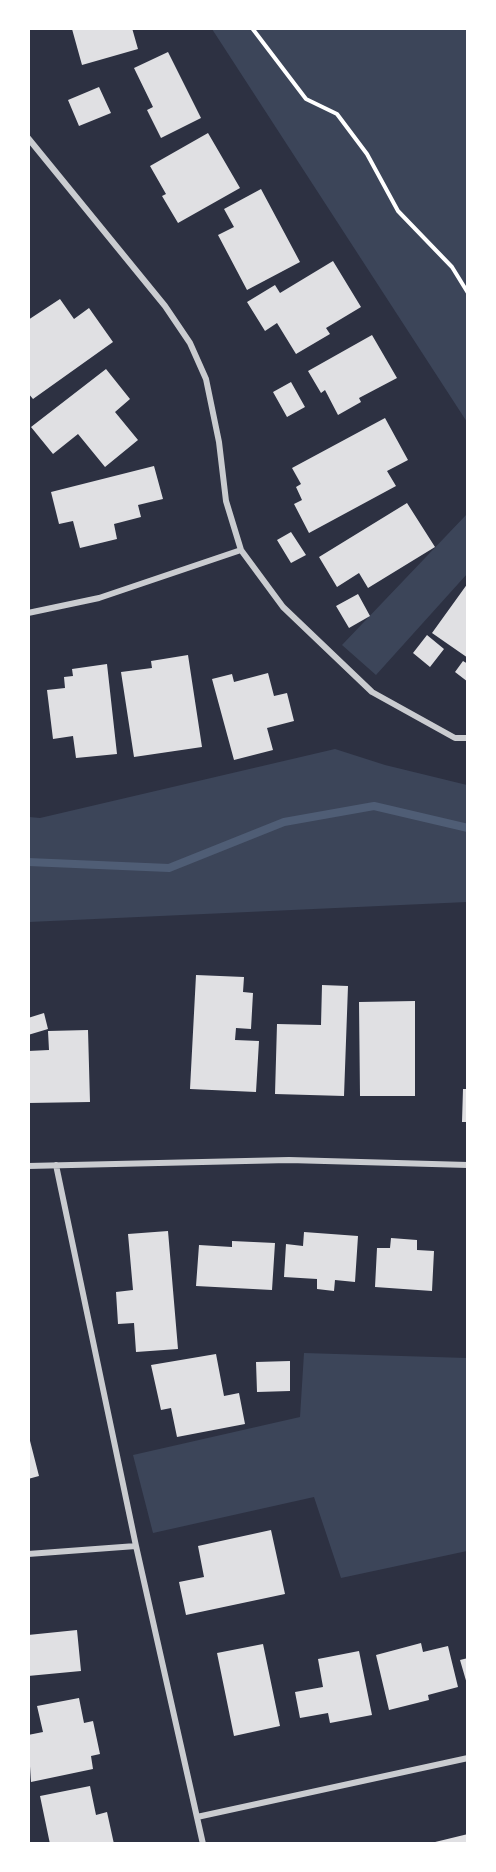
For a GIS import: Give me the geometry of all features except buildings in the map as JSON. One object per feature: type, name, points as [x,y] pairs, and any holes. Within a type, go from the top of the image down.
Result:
[{"type":"street","points":[[28,138],[165,306],[190,343],[206,379],[219,442],[226,501],[241,550],[283,607],[372,692],[455,738],[468,738]]},
{"type":"street","points":[[28,613],[99,598],[241,550]]},
{"type":"street","points":[[28,1166],[289,1160],[468,1165]]},
{"type":"street","points":[[56,1165],[136,1546],[203,1844]]},
{"type":"street","points":[[28,1554],[136,1546]]},
{"type":"street","points":[[197,1817],[468,1758]]},
{"type":"path","points":[[252,28],[306,99],[337,114],[368,154],[398,211],[452,267],[468,293]]},
{"type":"shaded area","points":[[212,29],[467,29],[467,422]]},
{"type":"shaded area","points":[[467,514],[467,574],[376,675],[342,645]]},
{"type":"shaded area","points":[[335,749],[385,765],[467,785],[467,902],[29,922],[29,817],[40,818]]},
{"type":"shaded area","points":[[304,1353],[467,1358],[467,1551],[341,1578],[314,1497],[153,1533],[133,1455],[300,1417]]},
{"type":"waterway","points":[[28,862],[169,868],[284,822],[374,806],[468,828]]}]
